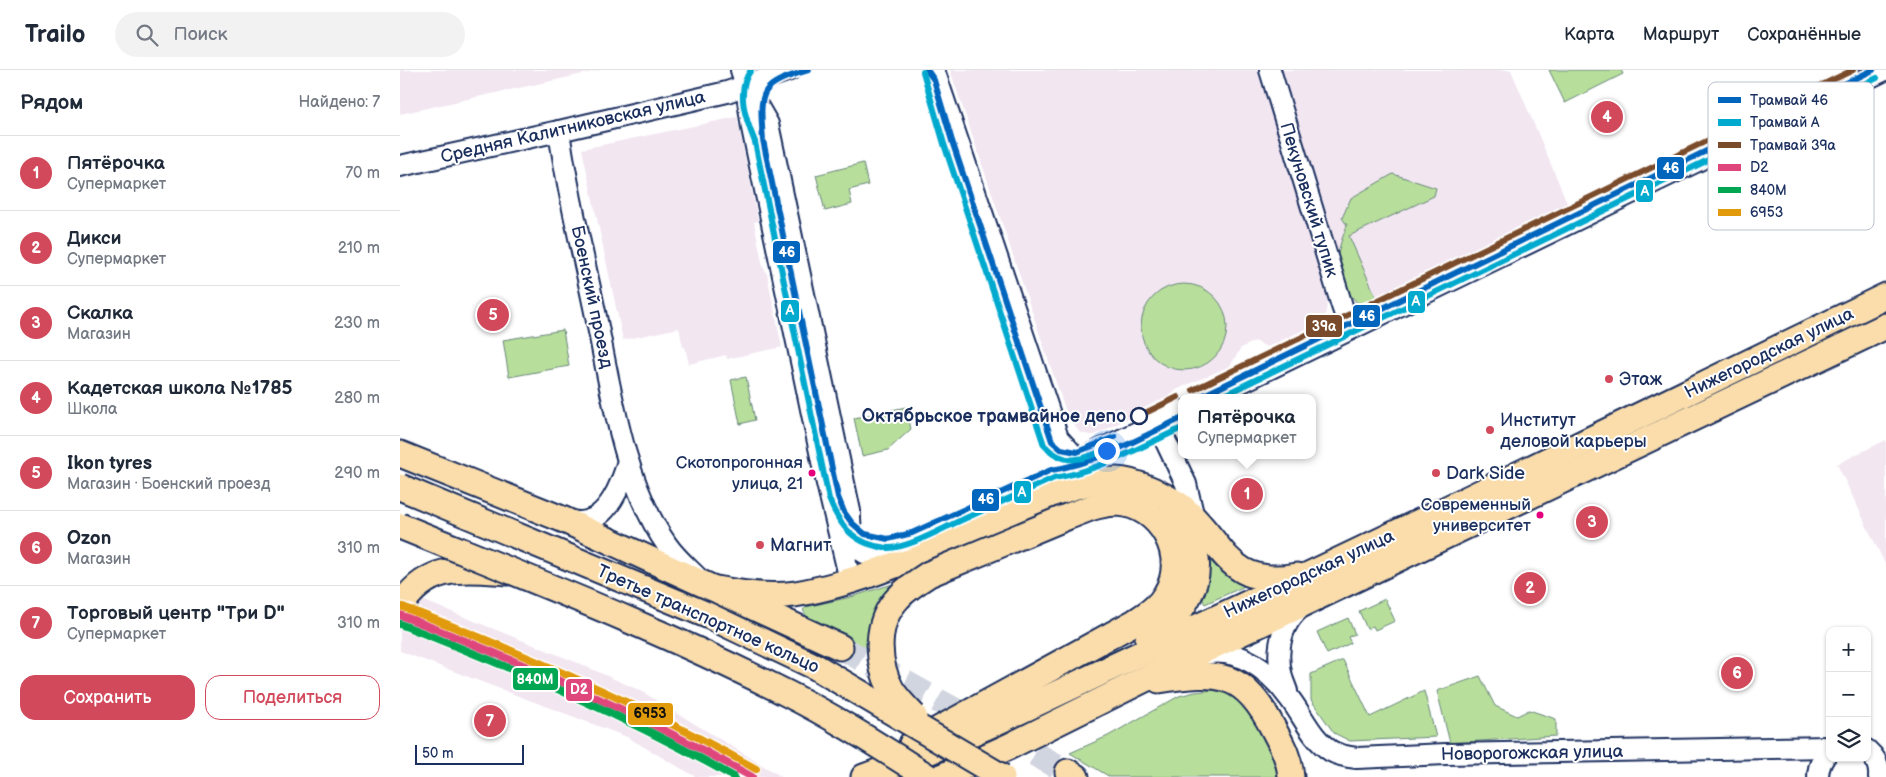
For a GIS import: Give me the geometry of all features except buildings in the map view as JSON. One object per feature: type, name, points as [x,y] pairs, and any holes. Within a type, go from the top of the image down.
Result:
[{"type":"main road","name":"Нижегородская улица","points":[[864,777],[907,762],[1000,722],[1096,673],[1312,573],[1886,296]]},
{"type":"main road","name":"Нижегородская улица","points":[[941,777],[1008,747],[1179,662],[1886,326]]},
{"type":"main road","points":[[400,454],[562,519],[840,647]]},
{"type":"main road","points":[[710,586],[759,595],[794,594],[850,580],[924,553],[1062,491],[1093,483],[1116,480],[1134,483],[1170,499],[1194,518],[1230,562],[1246,572],[1266,577],[1288,578],[1312,573]]},
{"type":"main road","name":"Третье транспортное кольцо","points":[[400,487],[707,615],[816,667],[934,735],[1002,777]]},
{"type":"main road","points":[[1096,673],[1134,651],[1163,629],[1180,612],[1190,593],[1195,575],[1196,560],[1192,545],[1184,528],[1169,507],[1149,489]]},
{"type":"main road","points":[[850,777],[1135,622],[1155,609],[1167,594],[1173,577],[1174,562],[1172,547],[1166,532],[1155,520],[1139,509],[1119,503],[1099,504],[929,574],[911,585],[896,599],[887,615],[881,632],[880,650],[883,670],[892,690],[909,711],[934,735]]},
{"type":"main road","name":"Третье транспортное кольцо","points":[[400,526],[690,646],[790,695],[928,777]]},
{"type":"main road","points":[[400,607],[408,593],[431,576],[459,569],[514,573]]},
{"type":"main road","points":[[1114,694],[1157,680],[1191,674],[1222,676],[1236,681],[1251,694],[1265,712],[1284,750],[1290,767],[1290,777]]},
{"type":"street","name":"Средняя Калитниковская улица","points":[[400,166],[559,132],[743,78],[790,70]]},
{"type":"street","points":[[934,70],[1058,438],[1078,460],[1178,413]]},
{"type":"street","name":"Пекуновский тупик","points":[[1270,70],[1350,329]]},
{"type":"street","points":[[1859,82],[1884,70]]},
{"type":"street","points":[[743,78],[768,124],[850,511],[853,537],[863,553],[872,557],[887,558],[924,553]]},
{"type":"street","points":[[743,78],[810,404],[850,580]]},
{"type":"street","name":"Боенский проезд","points":[[559,132],[568,184],[628,461],[646,506],[668,546],[679,560],[710,586]]},
{"type":"street","points":[[1217,394],[1708,155]]},
{"type":"street","points":[[1157,423],[1186,484],[1194,518]]},
{"type":"street","points":[[562,519],[580,522],[590,519],[601,512],[612,500],[622,482],[628,461]]},
{"type":"street","points":[[1289,698],[1280,670],[1278,654],[1282,636],[1296,611],[1309,601]]},
{"type":"street","points":[[1179,662],[1207,653],[1225,653],[1240,656],[1252,662],[1268,675],[1289,698]]},
{"type":"street","name":"Новорогожская улица","points":[[1289,698],[1313,734],[1331,751],[1357,758],[1446,754],[1802,748],[1809,751],[1822,766]]},
{"type":"street","points":[[1871,748],[1886,746]]},
{"type":"street","points":[[1871,753],[1882,773]]},
{"type":"shaded area","points":[[400,70],[601,70],[400,114]]},
{"type":"shaded area","name":"Октябрьское трамвайное депо","points":[[950,70],[1511,70],[1569,207],[1359,305],[1353,304],[1345,295],[1327,303],[1325,320],[1267,347],[1255,341],[1241,348],[1230,366],[1178,389],[1163,401],[1095,435],[1089,435],[1079,432],[1066,412]]},
{"type":"shaded area","points":[[737,117],[758,221],[754,222],[782,347],[727,359],[726,355],[689,364],[679,328],[623,340],[582,149]]},
{"type":"shaded area","points":[[1886,440],[1886,566],[1837,464]]},
{"type":"shaded area","points":[[400,591],[578,663],[641,691],[782,777],[696,777],[627,737],[400,651]]},
{"type":"green space","points":[[1549,70],[1621,70],[1623,74],[1565,103]]},
{"type":"green space","points":[[863,163],[868,185],[849,190],[852,204],[825,211],[816,175]]},
{"type":"green space","points":[[1393,174],[1436,188],[1434,196],[1349,236],[1376,297],[1359,305],[1342,283],[1337,269],[1338,254],[1347,225],[1342,218],[1351,198]]},
{"type":"green space","points":[[1184,284],[1200,287],[1208,291],[1220,303],[1224,311],[1227,327],[1224,343],[1220,351],[1208,363],[1200,367],[1184,370],[1168,367],[1160,363],[1148,351],[1144,343],[1141,327],[1144,311],[1148,303],[1160,291],[1168,287]]},
{"type":"green space","points":[[563,330],[569,366],[509,377],[503,340]]},
{"type":"green space","points":[[746,377],[755,420],[740,424],[731,380]]},
{"type":"green space","points":[[906,407],[911,429],[888,450],[862,456],[854,418]]},
{"type":"green space","points":[[1209,562],[1247,585],[1205,604],[1203,601]]},
{"type":"green space","points":[[896,583],[868,649],[807,617],[803,610],[806,607],[851,597]]},
{"type":"green space","points":[[1385,599],[1395,621],[1375,630],[1373,626],[1367,629],[1359,611]]},
{"type":"green space","points":[[1348,618],[1355,634],[1348,637],[1351,643],[1327,654],[1317,632]]},
{"type":"green space","points":[[1343,660],[1370,717],[1424,691],[1436,737],[1350,741],[1334,733],[1311,700],[1311,674]]},
{"type":"green space","points":[[1480,676],[1495,706],[1517,716],[1529,710],[1556,719],[1556,736],[1450,743],[1437,691]]},
{"type":"green space","points":[[1214,690],[1233,696],[1247,710],[1259,728],[1269,749],[1277,777],[1110,777],[1070,753],[1108,736],[1179,696]]},
{"type":"tunnel","points":[[840,647],[1068,772]]},
{"type":"tram line","name":"А","points":[[751,70],[746,78],[744,87],[744,106],[755,142],[829,499],[838,518],[857,539],[887,548],[912,543],[1054,478],[1071,475],[1103,464],[1178,430]]},
{"type":"tram line","name":"46","points":[[809,70],[780,80],[771,85],[766,92],[761,110],[763,140],[838,497],[844,512],[852,523],[865,534],[888,539],[912,533],[1051,470],[1068,467],[1102,456],[1178,420]]},
{"type":"tram line","name":"46","points":[[927,70],[934,80],[952,141],[1052,441],[1061,449],[1077,452],[1115,437]]},
{"type":"tram line","name":"39а","points":[[1828,82],[1853,70]]},
{"type":"tram line","name":"46","points":[[1848,82],[1873,70]]},
{"type":"tram line","name":"А","points":[[923,72],[944,144],[1044,445],[1062,458],[1071,459],[1088,457],[1117,445]]},
{"type":"tram line","name":"А","points":[[1869,82],[1877,78]]},
{"type":"tram line","name":"39а","points":[[1193,390],[1708,140]]},
{"type":"tram line","name":"46","points":[[1206,394],[1708,150]]},
{"type":"tram line","name":"А","points":[[1226,394],[1708,160]]},
{"type":"tram line","name":"39а","points":[[1139,416],[1178,397]]},
{"type":"transit line","name":"6953","points":[[403,607],[539,662],[627,702],[756,769]]},
{"type":"transit line","name":"D2","points":[[400,615],[535,670],[623,710],[752,777]]},
{"type":"transit line","name":"840М","points":[[400,624],[570,694],[653,734],[734,777]]},
{"type":"place","name":"Кадетская школа №1785","points":[[1607,117]]},
{"type":"place","name":"Ikon tyres","points":[[493,315]]},
{"type":"place","name":"Этаж","points":[[1609,379]]},
{"type":"place","name":"Октябрьское трамвайное депо","points":[[1139,416]]},
{"type":"place","name":"Институт деловой карьеры","points":[[1490,430]]},
{"type":"place","name":"Скотопрогонная улица, 21","points":[[812,473]]},
{"type":"place","name":"Dark Side","points":[[1436,473]]},
{"type":"place","name":"Пятёрочка","points":[[1247,494]]},
{"type":"place","name":"Современный университет","points":[[1540,515]]},
{"type":"place","name":"Скалка","points":[[1592,522]]},
{"type":"place","name":"Магнит","points":[[760,545]]},
{"type":"place","name":"Дикси","points":[[1530,588]]},
{"type":"place","name":"Ozon","points":[[1737,673]]},
{"type":"place","name":"Торговый центр \"Три D\"","points":[[490,721]]}]
